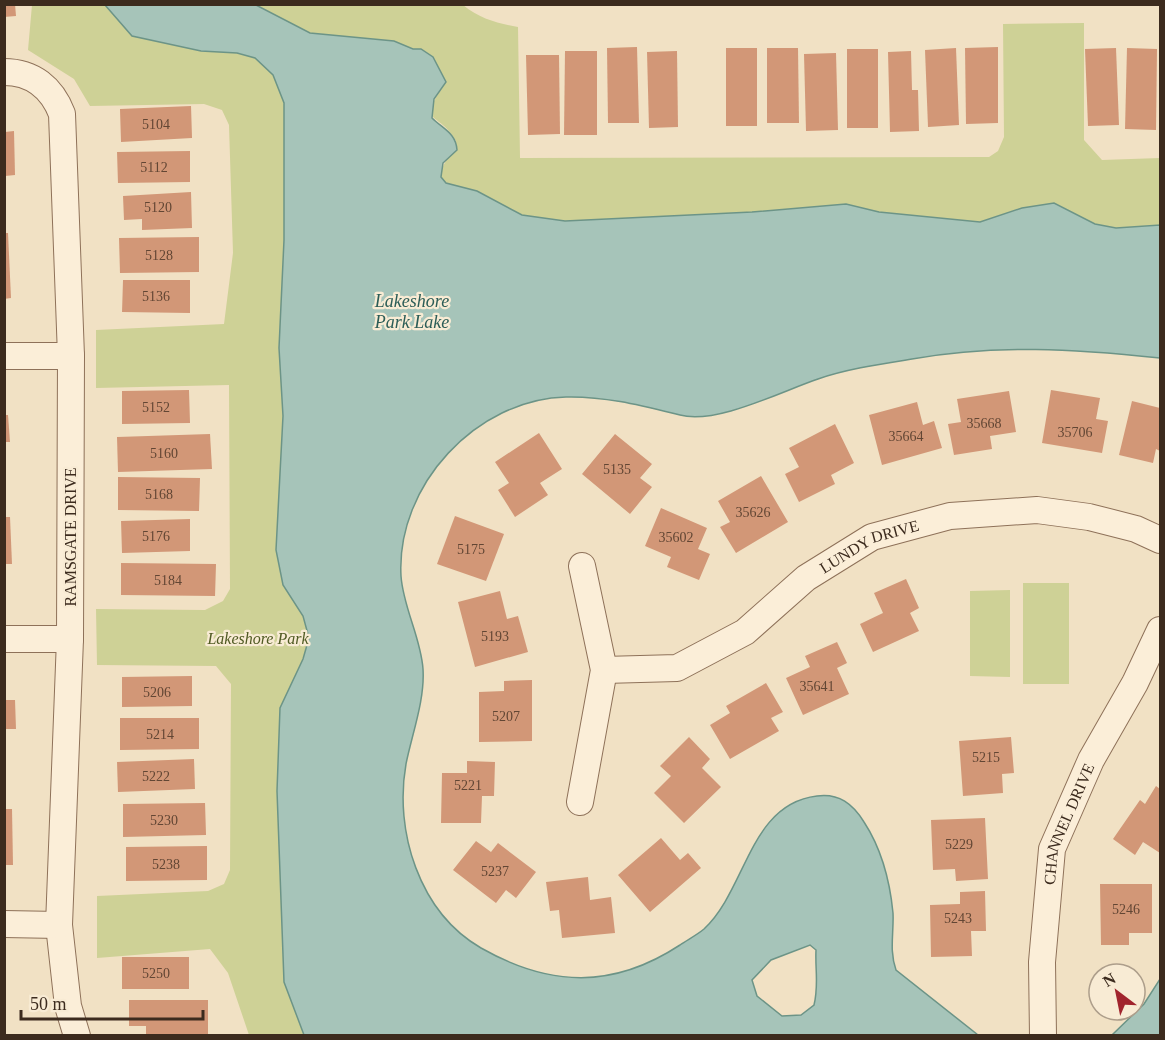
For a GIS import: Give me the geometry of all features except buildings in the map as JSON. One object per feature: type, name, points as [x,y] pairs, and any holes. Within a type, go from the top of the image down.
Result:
[{"type":"street","name":"RAMSGATE DRIVE","points":[[4,72],[16,72],[36,80],[56,98],[62,114],[71,356],[70,639],[59,925],[68,1006],[77,1035]]},
{"type":"street","points":[[4,356],[71,356]]},
{"type":"street","name":"LUNDY DRIVE","points":[[604,670],[676,668],[745,632],[806,578],[872,537],[950,516],[1037,510],[1089,517],[1136,529],[1161,540]]},
{"type":"street","points":[[580,802],[604,670],[582,566]]},
{"type":"street","name":"CHANNEL DRIVE","points":[[1043,1035],[1042,962],[1052,849],[1091,760],[1135,683],[1161,630]]},
{"type":"street","points":[[4,639],[70,639]]},
{"type":"street","points":[[4,924],[59,925]]},
{"type":"green space","name":"Lakeshore Park","points":[[32,5],[105,5],[132,36],[201,51],[237,53],[255,58],[273,75],[284,103],[284,240],[279,348],[296,602],[307,624],[309,638],[303,659],[280,708],[284,982],[304,1035],[249,1035],[228,973],[210,949],[97,958],[97,896],[208,891],[224,884],[230,870],[231,684],[216,666],[97,665],[96,609],[205,610],[223,601],[230,589],[229,385],[96,388],[96,330],[224,324],[233,253],[229,125],[222,110],[204,104],[90,106],[74,79],[28,50]]},
{"type":"green space","points":[[256,5],[463,5],[489,20],[518,27],[520,158],[989,157],[998,151],[1004,137],[1003,24],[1084,23],[1084,140],[1102,160],[1160,158],[1160,225],[1116,228],[1095,224],[1054,203],[1022,208],[980,222],[879,212],[846,204],[752,212],[565,221],[522,215],[477,191],[445,183],[441,177],[443,167],[456,141],[431,112],[446,82],[433,57],[421,49],[413,49],[394,41],[310,33]]},
{"type":"green space","points":[[1023,583],[1069,583],[1069,684],[1023,684]]},
{"type":"green space","points":[[1010,590],[1010,677],[970,676],[970,591]]},
{"type":"water","name":"Lakeshore Park Lake","points":[[105,5],[256,5],[310,33],[394,41],[413,49],[421,49],[433,57],[446,82],[434,99],[432,118],[452,135],[457,150],[443,163],[441,177],[446,183],[477,191],[522,215],[565,221],[752,212],[846,204],[879,212],[980,222],[1022,208],[1054,203],[1095,224],[1116,228],[1160,225],[1160,358],[1036,349],[943,354],[841,372],[730,411],[695,417],[595,398],[566,397],[533,402],[502,413],[473,431],[448,453],[428,480],[412,510],[403,542],[402,588],[422,657],[423,669],[420,705],[406,764],[403,790],[404,816],[408,842],[427,892],[441,913],[459,933],[481,948],[507,961],[557,976],[581,978],[606,976],[630,970],[655,959],[704,929],[718,912],[763,831],[777,815],[794,802],[817,796],[832,796],[845,801],[860,816],[880,854],[892,901],[892,948],[896,970],[978,1035],[304,1035],[284,982],[277,791],[280,708],[303,659],[309,638],[303,616],[283,585],[276,550],[283,416],[279,348],[284,240],[284,103],[273,75],[255,58],[237,53],[201,51],[132,36]],"holes":[[[810,945],[816,950],[817,984],[814,1005],[801,1015],[782,1016],[757,996],[752,980],[771,960]]]},
{"type":"water","points":[[1160,979],[1160,1035],[1112,1035],[1125,1022],[1147,1022],[1147,999]]}]
